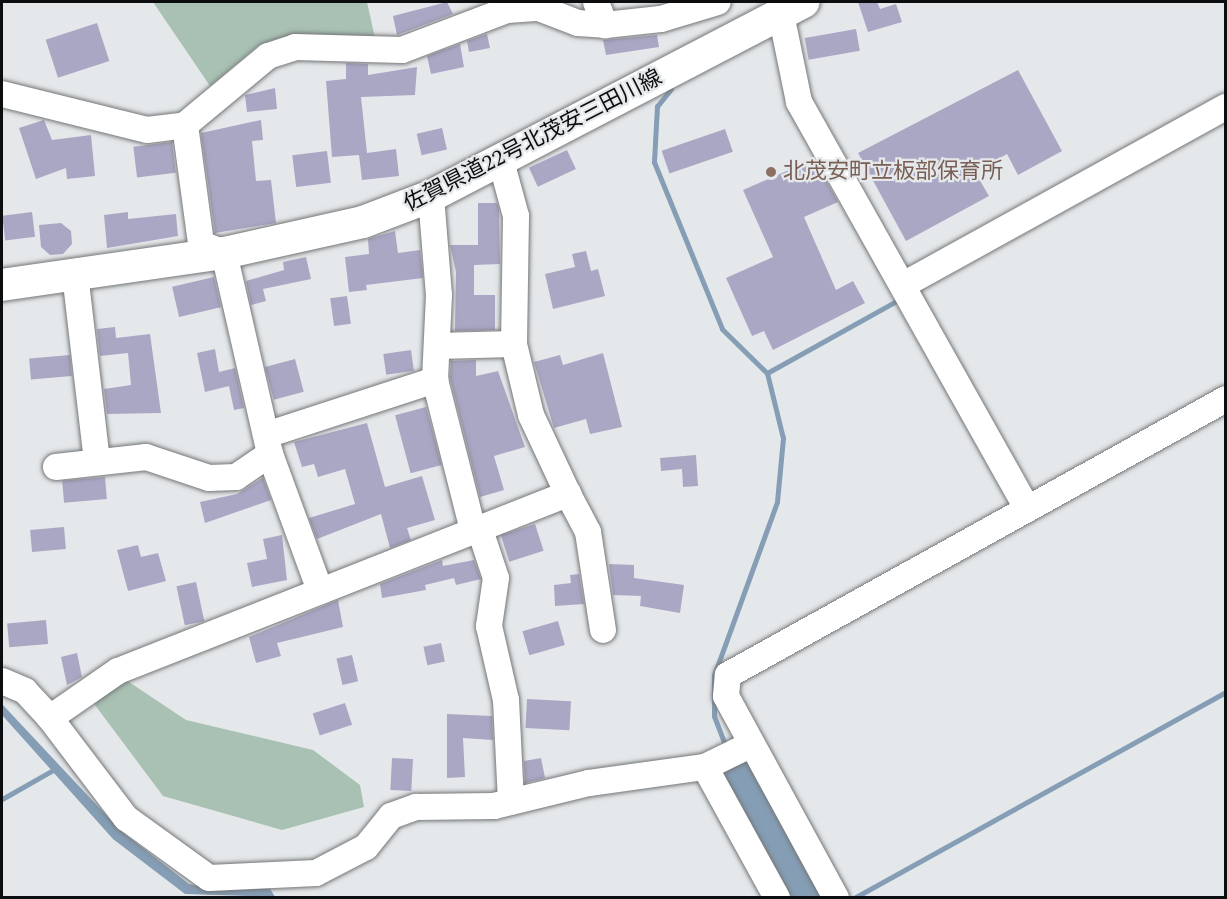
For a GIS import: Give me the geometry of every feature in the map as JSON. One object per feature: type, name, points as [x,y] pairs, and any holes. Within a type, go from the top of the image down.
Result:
[{"type":"main road","name":"佐賀県道22号北茂安三田川線","points":[[2,285],[224,253],[363,222],[431,196],[792,8]]},
{"type":"street","points":[[596,2],[604,26]]},
{"type":"street","points":[[2,94],[115,125],[147,130],[185,125],[268,56],[295,47],[402,50],[507,10],[539,8],[578,23],[604,26],[661,19],[718,2]]},
{"type":"street","points":[[792,8],[799,102],[1026,507]]},
{"type":"street","points":[[903,285],[1226,107]]},
{"type":"street","points":[[185,125],[201,244],[224,253],[269,444],[320,591]]},
{"type":"street","points":[[501,161],[516,216],[514,344],[531,415],[588,532],[603,630]]},
{"type":"street","points":[[431,196],[438,346],[435,380],[471,522],[481,533],[496,578],[489,626],[506,700],[511,802]]},
{"type":"street","points":[[75,274],[97,460]]},
{"type":"street","points":[[438,346],[514,344]]},
{"type":"street","points":[[56,466],[97,460],[146,457],[209,478],[236,477],[269,444],[435,380]]},
{"type":"street","points":[[836,897],[750,745],[726,696],[728,675],[1026,507],[1226,399]]},
{"type":"street","points":[[50,718],[118,671],[320,591],[481,533],[568,494]]},
{"type":"street","points":[[2,681],[25,691],[50,718],[126,818],[209,878],[316,873],[366,847],[391,816],[416,807],[511,802],[589,783],[705,766],[750,745]]},
{"type":"street","points":[[705,766],[777,897]]},
{"type":"green space","points":[[153,2],[367,2],[375,38],[259,45],[210,86]]},
{"type":"green space","points":[[126,680],[186,720],[313,750],[360,785],[364,807],[282,830],[163,796],[92,701]]},
{"type":"water","points":[[2,704],[121,831],[189,884],[221,891],[266,882],[275,897],[185,894],[113,839],[2,715]]},
{"type":"water","points":[[747,759],[824,897],[792,898],[723,773]]},
{"type":"building","points":[[447,2],[453,14],[397,35],[393,16]]},
{"type":"building","points":[[858,2],[877,2],[880,9],[896,4],[902,22],[868,32]]},
{"type":"building","points":[[97,23],[109,61],[58,78],[46,40]]},
{"type":"building","points":[[856,29],[860,51],[809,60],[805,38]]},
{"type":"building","points":[[487,34],[490,48],[469,52],[467,41]]},
{"type":"building","points":[[657,35],[659,47],[606,55],[603,40]]},
{"type":"building","points":[[460,44],[464,67],[431,74],[427,56]]},
{"type":"building","points":[[346,63],[368,64],[368,75],[417,67],[415,95],[361,97],[367,153],[396,149],[399,176],[362,180],[359,155],[332,157],[326,81],[346,79]]},
{"type":"building","points":[[1018,70],[1062,151],[1018,175],[1007,154],[975,172],[989,196],[906,241],[858,153]]},
{"type":"building","points":[[275,88],[277,109],[247,112],[245,95]]},
{"type":"building","points":[[44,120],[52,140],[91,135],[95,176],[67,179],[66,168],[36,179],[19,128]]},
{"type":"building","points":[[261,120],[263,140],[252,141],[256,181],[271,180],[276,223],[215,233],[201,133]]},
{"type":"building","points":[[442,128],[447,149],[422,155],[417,134]]},
{"type":"building","points":[[725,129],[733,152],[669,174],[662,151]]},
{"type":"building","points":[[172,142],[176,173],[137,178],[133,147]]},
{"type":"building","points":[[567,150],[576,169],[538,187],[529,168]]},
{"type":"building","points":[[327,151],[331,183],[296,187],[292,155]]},
{"type":"building","points":[[814,159],[838,202],[804,217],[836,290],[853,281],[865,303],[773,350],[764,331],[752,336],[726,278],[773,257],[743,190]]},
{"type":"building","points":[[478,203],[497,203],[499,210],[500,264],[474,265],[474,295],[495,295],[495,330],[455,331],[456,272],[450,245],[478,245]]},
{"type":"building","points":[[32,212],[35,237],[5,240],[2,216]]},
{"type":"building","points":[[128,212],[128,219],[176,214],[178,236],[107,248],[104,215]]},
{"type":"building","points":[[61,223],[71,231],[72,244],[63,254],[50,255],[41,247],[39,225]]},
{"type":"building","points":[[395,231],[398,253],[420,250],[423,278],[366,285],[367,290],[349,292],[345,257],[369,254],[368,239]]},
{"type":"building","points":[[586,251],[591,271],[598,269],[605,296],[553,309],[545,274],[575,267],[572,254]]},
{"type":"building","points":[[306,257],[311,279],[263,289],[266,301],[251,305],[246,281],[284,270],[283,262]]},
{"type":"building","points":[[214,277],[221,307],[179,317],[172,287]]},
{"type":"building","points":[[347,296],[351,324],[334,326],[330,298]]},
{"type":"building","points":[[115,327],[116,338],[150,334],[161,413],[107,414],[104,389],[131,385],[128,353],[100,356],[97,329]]},
{"type":"building","points":[[215,349],[219,372],[235,368],[244,408],[234,410],[229,386],[205,392],[197,353]]},
{"type":"building","points":[[411,350],[414,371],[386,375],[383,354]]},
{"type":"building","points":[[603,353],[622,427],[590,434],[586,419],[554,428],[534,362],[560,355],[563,365]]},
{"type":"building","points":[[70,355],[72,376],[31,379],[29,359]]},
{"type":"building","points":[[295,359],[304,392],[274,400],[265,367]]},
{"type":"building","points":[[476,360],[476,376],[498,371],[525,447],[494,456],[504,490],[480,497],[450,378],[451,361]]},
{"type":"building","points":[[426,407],[442,465],[411,473],[395,415]]},
{"type":"building","points":[[367,423],[385,487],[422,476],[435,520],[407,528],[411,540],[390,548],[381,514],[317,539],[309,518],[355,504],[345,469],[318,477],[314,464],[302,467],[294,442]]},
{"type":"building","points":[[696,455],[698,486],[683,487],[682,469],[661,471],[660,458]]},
{"type":"building","points":[[105,477],[107,499],[64,503],[62,481]]},
{"type":"building","points":[[263,478],[271,500],[205,523],[200,502],[237,494]]},
{"type":"building","points":[[535,524],[544,551],[509,562],[501,535]]},
{"type":"building","points":[[64,527],[66,549],[32,552],[30,530]]},
{"type":"building","points":[[282,535],[287,580],[252,587],[247,563],[267,559],[263,539]]},
{"type":"building","points":[[138,545],[141,557],[158,553],[166,581],[128,591],[117,550]]},
{"type":"building","points":[[442,560],[443,566],[474,560],[481,579],[456,585],[454,578],[425,585],[426,590],[382,598],[380,584]]},
{"type":"building","points":[[609,564],[634,565],[634,578],[684,585],[680,613],[640,606],[641,596],[613,595]]},
{"type":"building","points":[[579,574],[584,604],[555,606],[554,585],[571,583],[570,575]]},
{"type":"building","points":[[196,582],[204,621],[185,625],[176,586]]},
{"type":"building","points":[[338,600],[343,627],[277,643],[281,656],[256,663],[249,637]]},
{"type":"building","points":[[46,620],[48,644],[9,647],[7,623]]},
{"type":"building","points":[[558,621],[565,645],[529,655],[522,631]]},
{"type":"building","points":[[441,643],[445,662],[427,665],[423,647]]},
{"type":"building","points":[[77,653],[82,677],[67,685],[61,657]]},
{"type":"building","points":[[352,655],[358,681],[342,685],[336,659]]},
{"type":"building","points":[[527,699],[571,701],[569,730],[525,728]]},
{"type":"building","points":[[345,703],[352,725],[320,735],[313,714]]},
{"type":"building","points":[[447,714],[492,716],[493,740],[463,738],[465,777],[447,778]]},
{"type":"building","points":[[392,758],[413,759],[411,791],[390,790]]},
{"type":"building","points":[[541,758],[545,778],[525,783],[524,761]]},
{"type":"waterway","points":[[671,89],[657,106],[654,162],[722,329],[767,373],[783,438],[777,502],[714,675],[714,716],[726,748]]},
{"type":"waterway","points":[[767,373],[902,298]]},
{"type":"waterway","points":[[854,898],[1226,692]]},
{"type":"waterway","points":[[2,799],[53,770]]},
{"type":"place","name":"北茂安町立板部保育所","points":[[771,172]]}]
